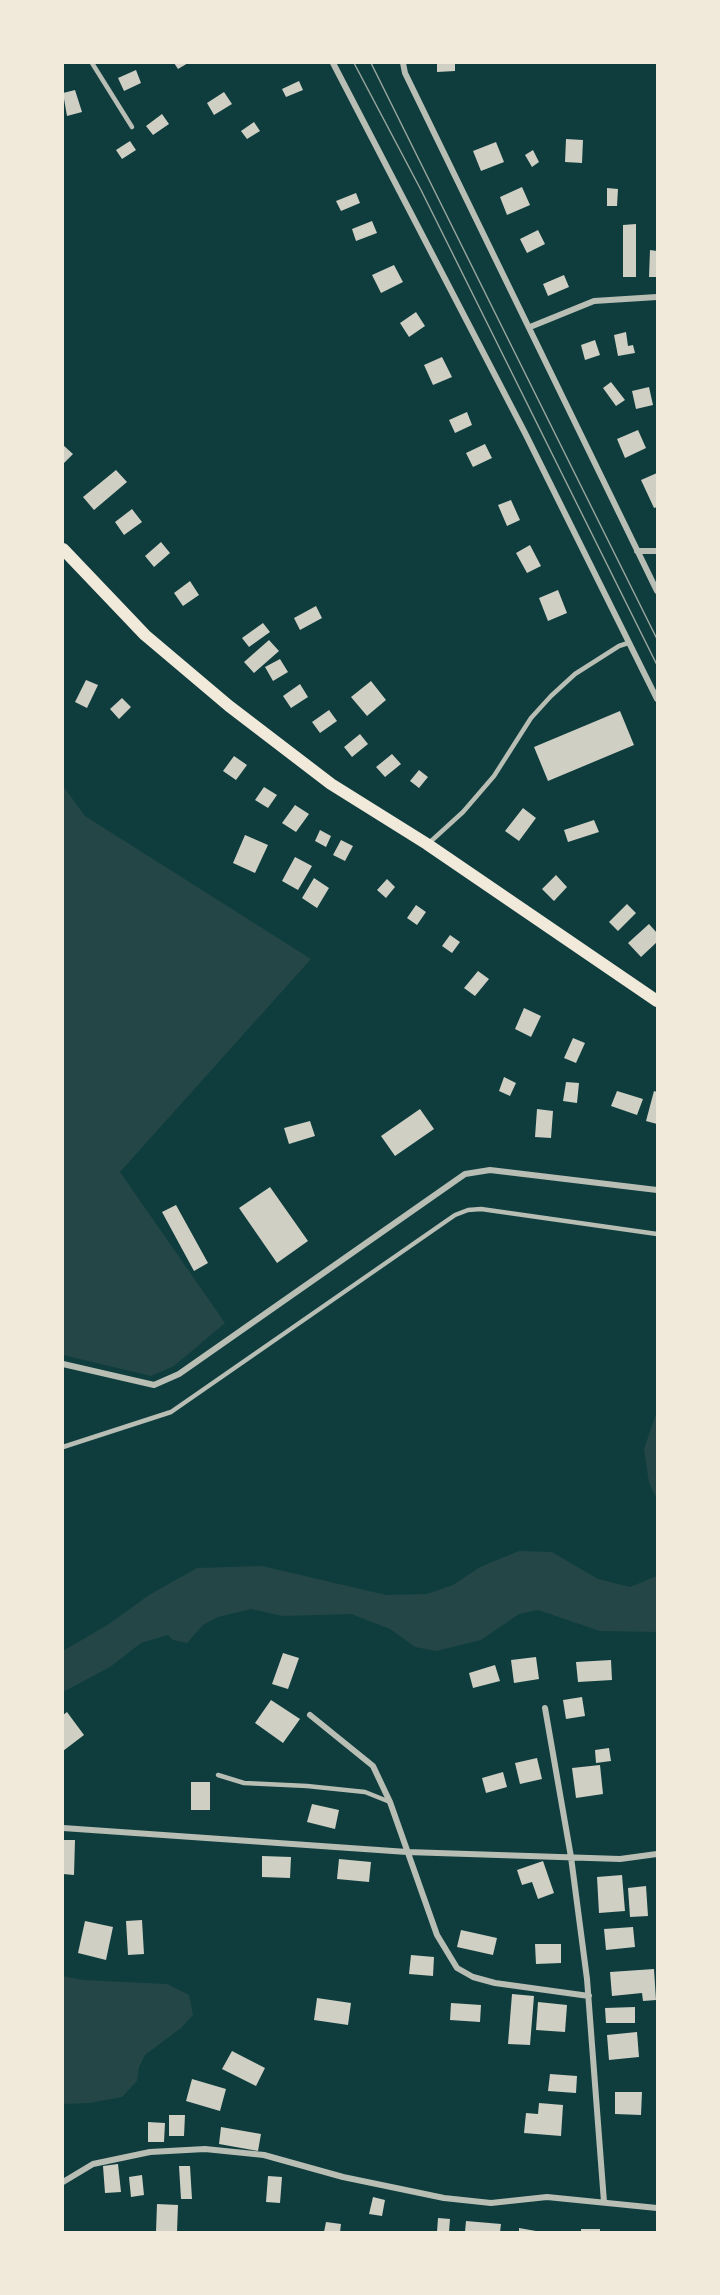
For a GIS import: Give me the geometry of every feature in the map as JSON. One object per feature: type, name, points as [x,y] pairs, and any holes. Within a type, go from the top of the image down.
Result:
[{"type":"main road","points":[[63,549],[145,635],[229,706],[331,784],[427,844],[657,1001]]},
{"type":"street","points":[[333,63],[520,422],[657,699]]},
{"type":"street","points":[[403,63],[405,73],[657,591]]},
{"type":"street","points":[[530,327],[594,301],[657,297]]},
{"type":"street","points":[[637,551],[657,551]]},
{"type":"street","points":[[63,1364],[154,1385],[179,1374],[465,1174],[490,1170],[657,1190]]},
{"type":"street","points":[[545,1708],[571,1857],[589,1996],[604,2202]]},
{"type":"street","points":[[310,1715],[373,1766],[390,1802],[437,1935],[458,1968],[473,1977],[495,1983],[589,1996]]},
{"type":"street","points":[[63,1828],[407,1852],[620,1859],[657,1854]]},
{"type":"street","points":[[63,2182],[93,2164],[150,2152],[205,2149],[264,2155],[343,2177],[444,2198],[491,2203],[547,2197],[657,2208]]},
{"type":"lane","points":[[92,63],[132,127]]},
{"type":"lane","points":[[427,844],[464,812],[494,776],[531,718],[551,696],[575,674],[619,646],[628,643]]},
{"type":"lane","points":[[63,1447],[171,1412],[454,1215],[468,1210],[481,1209],[657,1234]]},
{"type":"lane","points":[[218,1775],[244,1783],[365,1792],[390,1802]]},
{"type":"shaded area","points":[[63,786],[85,816],[311,959],[120,1172],[225,1323],[174,1366],[151,1376],[63,1355]]},
{"type":"shaded area","points":[[657,1411],[657,1499],[649,1483],[644,1449]]},
{"type":"shaded area","points":[[519,1551],[552,1552],[598,1579],[630,1587],[657,1576],[657,1632],[600,1631],[538,1610],[519,1614],[481,1640],[436,1651],[415,1647],[390,1629],[351,1614],[283,1616],[251,1609],[218,1617],[203,1625],[187,1643],[173,1640],[168,1635],[141,1643],[110,1667],[63,1692],[63,1651],[109,1624],[149,1595],[197,1568],[262,1566],[386,1595],[427,1594],[453,1585],[480,1567]]},
{"type":"shaded area","points":[[63,1976],[83,1980],[167,1984],[189,1995],[193,2015],[181,2028],[145,2055],[139,2067],[137,2081],[122,2097],[89,2103],[66,2104],[63,2103]]},
{"type":"building","points":[[174,63],[188,63],[178,69]]},
{"type":"building","points":[[437,63],[455,63],[455,71],[437,72]]},
{"type":"building","points":[[136,70],[141,83],[124,91],[118,78]]},
{"type":"building","points":[[299,81],[303,90],[286,97],[282,89]]},
{"type":"building","points":[[75,90],[82,112],[67,116],[63,93]]},
{"type":"building","points":[[224,92],[232,104],[214,115],[207,103]]},
{"type":"building","points":[[162,114],[169,124],[153,135],[146,126]]},
{"type":"building","points":[[254,122],[260,131],[247,139],[241,131]]},
{"type":"building","points":[[566,139],[583,140],[582,163],[565,162]]},
{"type":"building","points":[[130,141],[136,150],[122,159],[116,150]]},
{"type":"building","points":[[496,142],[504,162],[481,171],[473,151]]},
{"type":"building","points":[[533,150],[539,162],[532,167],[525,155]]},
{"type":"building","points":[[522,187],[530,205],[507,215],[500,197]]},
{"type":"building","points":[[607,188],[618,189],[617,206],[607,206]]},
{"type":"building","points":[[356,193],[360,203],[341,211],[336,201]]},
{"type":"building","points":[[372,221],[377,233],[356,241],[352,229]]},
{"type":"building","points":[[636,224],[636,277],[623,277],[623,225]]},
{"type":"building","points":[[538,230],[545,244],[527,253],[520,239]]},
{"type":"building","points":[[650,250],[657,251],[657,277],[649,277]]},
{"type":"building","points":[[394,265],[403,282],[381,293],[372,275]]},
{"type":"building","points":[[564,275],[569,287],[548,296],[543,284]]},
{"type":"building","points":[[416,312],[425,326],[409,337],[400,323]]},
{"type":"building","points":[[626,332],[628,346],[633,345],[635,353],[618,356],[614,335]]},
{"type":"building","points":[[595,340],[600,355],[585,360],[581,345]]},
{"type":"building","points":[[442,357],[452,377],[433,385],[424,365]]},
{"type":"building","points":[[611,382],[625,400],[616,406],[603,388]]},
{"type":"building","points":[[649,387],[653,405],[636,409],[632,391]]},
{"type":"building","points":[[467,412],[472,425],[455,433],[449,420]]},
{"type":"building","points":[[638,430],[646,448],[625,458],[617,439]]},
{"type":"building","points":[[485,444],[492,458],[473,467],[466,453]]},
{"type":"building","points":[[63,445],[73,454],[63,464]]},
{"type":"building","points":[[116,470],[127,482],[94,510],[83,497]]},
{"type":"building","points":[[657,473],[657,507],[654,508],[641,480]]},
{"type":"building","points":[[511,500],[520,520],[507,526],[498,505]]},
{"type":"building","points":[[132,509],[142,522],[124,535],[115,522]]},
{"type":"building","points":[[161,542],[170,553],[154,567],[145,556]]},
{"type":"building","points":[[530,545],[541,566],[527,573],[516,553]]},
{"type":"building","points":[[190,581],[199,595],[183,606],[174,593]]},
{"type":"building","points":[[558,590],[567,613],[548,621],[539,598]]},
{"type":"building","points":[[316,606],[322,618],[300,630],[294,618]]},
{"type":"building","points":[[263,623],[270,632],[249,647],[242,638]]},
{"type":"building","points":[[269,640],[279,651],[254,673],[244,662]]},
{"type":"building","points":[[280,659],[288,672],[273,681],[265,667]]},
{"type":"building","points":[[86,680],[98,685],[87,708],[75,702]]},
{"type":"building","points":[[371,681],[386,700],[367,716],[351,697]]},
{"type":"building","points":[[300,684],[308,697],[291,708],[283,696]]},
{"type":"building","points":[[122,698],[131,707],[119,719],[110,709]]},
{"type":"building","points":[[329,710],[337,721],[320,733],[312,722]]},
{"type":"building","points":[[620,711],[634,745],[548,781],[534,747]]},
{"type":"building","points":[[360,734],[368,744],[352,757],[344,747]]},
{"type":"building","points":[[392,754],[401,764],[385,777],[376,767]]},
{"type":"building","points":[[234,756],[247,765],[236,780],[223,771]]},
{"type":"building","points":[[419,770],[428,777],[419,788],[410,781]]},
{"type":"building","points":[[264,787],[277,795],[268,808],[255,800]]},
{"type":"building","points":[[295,805],[309,814],[296,832],[282,823]]},
{"type":"building","points":[[523,808],[536,818],[519,841],[505,831]]},
{"type":"building","points":[[594,820],[599,832],[568,842],[564,830]]},
{"type":"building","points":[[320,830],[331,836],[326,847],[315,841]]},
{"type":"building","points":[[245,835],[268,845],[255,873],[233,863]]},
{"type":"building","points":[[341,840],[353,846],[345,861],[333,855]]},
{"type":"building","points":[[295,857],[312,866],[298,890],[282,881]]},
{"type":"building","points":[[556,875],[567,887],[554,901],[542,889]]},
{"type":"building","points":[[314,878],[329,888],[317,908],[302,898]]},
{"type":"building","points":[[387,879],[395,887],[386,898],[377,890]]},
{"type":"building","points":[[627,904],[636,913],[618,931],[609,922]]},
{"type":"building","points":[[416,905],[426,912],[417,925],[407,918]]},
{"type":"building","points":[[649,924],[657,933],[657,942],[641,957],[628,943]]},
{"type":"building","points":[[450,935],[460,942],[452,953],[442,946]]},
{"type":"building","points":[[478,971],[489,979],[475,996],[464,988]]},
{"type":"building","points":[[524,1008],[541,1016],[531,1037],[515,1029]]},
{"type":"building","points":[[573,1038],[585,1043],[576,1063],[564,1058]]},
{"type":"building","points":[[504,1077],[516,1083],[510,1096],[499,1091]]},
{"type":"building","points":[[566,1082],[579,1083],[577,1103],[563,1101]]},
{"type":"building","points":[[617,1091],[643,1099],[637,1115],[611,1106]]},
{"type":"building","points":[[654,1091],[657,1092],[657,1124],[646,1121]]},
{"type":"building","points":[[420,1109],[434,1129],[395,1156],[381,1136]]},
{"type":"building","points":[[537,1109],[553,1111],[551,1138],[535,1137]]},
{"type":"building","points":[[310,1121],[315,1136],[289,1144],[284,1128]]},
{"type":"building","points":[[270,1187],[308,1241],[277,1263],[239,1208]]},
{"type":"building","points":[[176,1205],[208,1263],[194,1271],[162,1212]]},
{"type":"building","points":[[283,1653],[299,1658],[288,1689],[272,1684]]},
{"type":"building","points":[[536,1657],[539,1679],[514,1683],[511,1660]]},
{"type":"building","points":[[611,1660],[612,1680],[578,1682],[576,1662]]},
{"type":"building","points":[[495,1665],[500,1681],[473,1688],[469,1673]]},
{"type":"building","points":[[582,1697],[585,1716],[566,1719],[563,1700]]},
{"type":"building","points":[[271,1700],[300,1719],[283,1743],[255,1723]]},
{"type":"building","points":[[67,1712],[84,1735],[63,1751],[63,1715]]},
{"type":"building","points":[[609,1748],[611,1761],[596,1763],[595,1750]]},
{"type":"building","points":[[537,1758],[542,1779],[520,1784],[515,1763]]},
{"type":"building","points":[[600,1765],[603,1794],[576,1798],[572,1768]]},
{"type":"building","points":[[503,1772],[507,1787],[486,1793],[482,1778]]},
{"type":"building","points":[[191,1782],[210,1782],[210,1810],[191,1810]]},
{"type":"building","points":[[312,1804],[339,1810],[335,1829],[307,1822]]},
{"type":"building","points":[[63,1840],[75,1840],[74,1875],[63,1874]]},
{"type":"building","points":[[262,1856],[291,1857],[290,1878],[262,1877]]},
{"type":"building","points":[[339,1859],[371,1862],[369,1882],[337,1879]]},
{"type":"building","points":[[543,1861],[554,1893],[538,1899],[532,1882],[522,1885],[517,1870]]},
{"type":"building","points":[[622,1875],[625,1911],[599,1913],[597,1877]]},
{"type":"building","points":[[646,1886],[648,1916],[630,1917],[628,1888]]},
{"type":"building","points":[[142,1920],[144,1954],[128,1955],[126,1921]]},
{"type":"building","points":[[85,1921],[113,1927],[106,1960],[78,1953]]},
{"type":"building","points":[[633,1927],[635,1947],[606,1950],[604,1929]]},
{"type":"building","points":[[461,1930],[497,1938],[493,1955],[457,1947]]},
{"type":"building","points":[[535,1944],[561,1944],[561,1963],[536,1964]]},
{"type":"building","points":[[411,1955],[434,1957],[433,1976],[409,1974]]},
{"type":"building","points":[[654,1969],[656,2000],[643,2001],[642,1993],[612,1996],[610,1972]]},
{"type":"building","points":[[512,1994],[534,1996],[530,2045],[508,2044]]},
{"type":"building","points":[[317,1998],[351,2003],[348,2025],[314,2020]]},
{"type":"building","points":[[538,2002],[567,2005],[565,2032],[536,2030]]},
{"type":"building","points":[[451,2003],[481,2005],[480,2022],[450,2020]]},
{"type":"building","points":[[635,2007],[635,2023],[606,2023],[605,2008]]},
{"type":"building","points":[[637,2032],[639,2057],[609,2060],[607,2035]]},
{"type":"building","points":[[232,2051],[265,2068],[256,2086],[222,2069]]},
{"type":"building","points":[[550,2074],[577,2076],[576,2093],[548,2091]]},
{"type":"building","points":[[192,2079],[226,2089],[220,2111],[186,2101]]},
{"type":"building","points":[[615,2092],[642,2092],[641,2115],[615,2114]]},
{"type":"building","points":[[539,2103],[563,2105],[561,2136],[524,2133],[526,2113],[538,2114]]},
{"type":"building","points":[[169,2115],[185,2115],[184,2136],[169,2136]]},
{"type":"building","points":[[148,2122],[165,2123],[164,2142],[148,2142]]},
{"type":"building","points":[[221,2127],[261,2134],[258,2151],[219,2144]]},
{"type":"building","points":[[118,2164],[121,2192],[105,2193],[103,2166]]},
{"type":"building","points":[[179,2166],[190,2166],[192,2199],[181,2199]]},
{"type":"building","points":[[142,2175],[144,2195],[131,2197],[129,2177]]},
{"type":"building","points":[[268,2176],[282,2177],[280,2203],[266,2202]]},
{"type":"building","points":[[373,2197],[385,2200],[382,2216],[369,2214]]},
{"type":"building","points":[[157,2204],[178,2205],[177,2232],[156,2232]]},
{"type":"building","points":[[438,2218],[450,2219],[449,2232],[437,2232]]},
{"type":"building","points":[[466,2221],[501,2224],[500,2232],[465,2232]]},
{"type":"building","points":[[326,2222],[341,2224],[340,2232],[324,2232]]},
{"type":"building","points":[[519,2228],[536,2231],[536,2232],[519,2232]]},
{"type":"building","points":[[581,2229],[600,2229],[600,2232],[581,2232]]},
{"type":"tram line","points":[[354,63],[421,190],[657,665]]},
{"type":"tram line","points":[[371,63],[657,639]]}]
